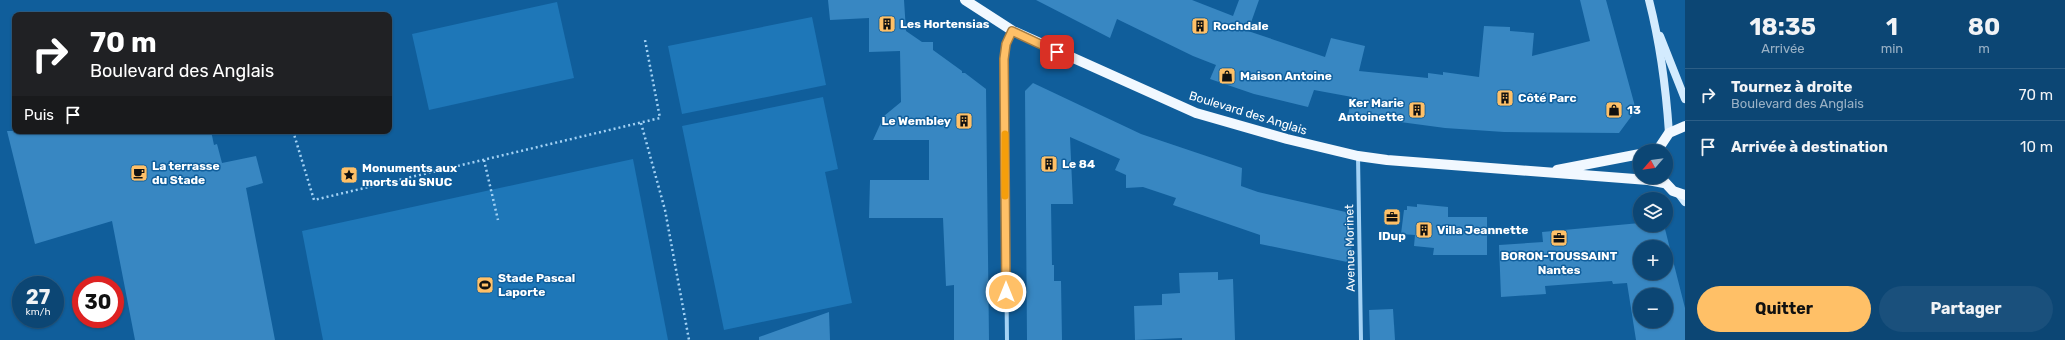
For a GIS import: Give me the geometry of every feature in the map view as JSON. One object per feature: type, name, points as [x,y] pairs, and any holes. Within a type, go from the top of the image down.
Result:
[{"type":"main road","name":"Boulevard des Anglais","points":[[965,0],[1012,31],[1196,113],[1287,139],[1358,156],[1424,163],[1633,178]]},
{"type":"main road","points":[[1660,144],[1669,133],[1685,126]]},
{"type":"main road","name":"Boulevard des Anglais","points":[[1547,172],[1633,155]]},
{"type":"main road","points":[[1667,184],[1683,197]]},
{"type":"street","points":[[1649,0],[1656,26],[1685,99]]},
{"type":"street","points":[[1656,26],[1669,133]]},
{"type":"street","points":[[1007,340],[1004,59],[1006,44],[1012,31]]},
{"type":"street","name":"Avenue Morinet","points":[[1358,156],[1361,340]]},
{"type":"path","points":[[294,134],[314,200],[660,118],[644,40]]},
{"type":"path","points":[[640,123],[665,210],[689,340]]},
{"type":"path","points":[[484,160],[498,220]]},
{"type":"shaded area","points":[[557,2],[574,78],[429,110],[412,34]]},
{"type":"shaded area","points":[[812,17],[826,85],[682,114],[668,46]]},
{"type":"shaded area","points":[[823,97],[838,169],[825,172],[852,303],[724,330],[682,126]]},
{"type":"shaded area","name":"Stade Pascal Laporte","points":[[633,159],[668,340],[323,340],[302,231]]},
{"type":"building","points":[[828,0],[904,0],[906,31],[922,42],[933,42],[933,50],[962,71],[962,73],[965,73],[986,89],[989,340],[954,340],[954,285],[946,286],[943,218],[869,218],[870,180],[929,180],[929,140],[873,140],[884,116],[901,102],[900,51],[869,52],[869,18],[830,20]]},
{"type":"building","points":[[1036,0],[1192,0],[1233,16],[1239,0],[1259,0],[1248,31],[1325,57],[1331,38],[1365,46],[1359,71],[1428,78],[1428,73],[1443,75],[1443,72],[1479,77],[1484,26],[1510,27],[1510,31],[1534,33],[1532,56],[1590,41],[1580,0],[1606,0],[1636,110],[1619,133],[1504,132],[1445,128],[1348,115],[1352,97],[1314,90],[1308,107],[1254,94],[1210,79],[1216,65],[1193,56],[1117,19],[1110,38]]},
{"type":"building","points":[[1033,83],[1141,134],[1242,168],[1241,186],[1258,192],[1350,213],[1352,263],[1260,244],[1260,235],[1173,205],[1176,198],[1143,187],[1126,188],[1126,175],[1115,170],[1120,159],[1070,137],[1073,204],[1051,204],[1052,265],[1054,265],[1054,281],[1061,281],[1062,340],[1027,340],[1025,91]]},
{"type":"building","points":[[7,131],[12,131],[12,134],[212,134],[214,145],[217,144],[222,163],[256,156],[263,183],[246,188],[275,340],[135,340],[124,283],[124,276],[123,276],[112,221],[35,244]]},
{"type":"building","points":[[1417,204],[1448,207],[1448,217],[1487,217],[1487,255],[1433,255],[1434,248],[1414,246],[1415,235],[1401,234],[1404,210],[1407,210],[1407,206],[1417,207]]},
{"type":"building","points":[[1633,224],[1633,232],[1666,232],[1668,240],[1633,240],[1633,280],[1673,280],[1673,261],[1685,308],[1685,340],[1636,340],[1634,328],[1673,328],[1673,288],[1633,288],[1633,321],[1627,283],[1613,284],[1612,281],[1545,286],[1546,294],[1501,297],[1499,245],[1543,242],[1542,232]]},
{"type":"building","points":[[1218,272],[1218,280],[1233,279],[1235,340],[1182,340],[1182,338],[1135,340],[1134,306],[1162,305],[1162,294],[1180,293],[1179,273]]},
{"type":"building","points":[[1393,309],[1395,340],[1370,340],[1369,310]]},
{"type":"building","points":[[829,312],[830,340],[759,340],[759,337]]},
{"type":"slow traffic","points":[[1005,134],[1005,196]]},
{"type":"place","name":"Les Hortensias","points":[[887,24]]},
{"type":"place","name":"Rochdale","points":[[1200,26]]},
{"type":"place","name":"Maison Antoine","points":[[1227,76]]},
{"type":"place","name":"Côté Parc","points":[[1505,98]]},
{"type":"place","name":"Ker Marie Antoinette","points":[[1417,110]]},
{"type":"place","name":"13","points":[[1614,110]]},
{"type":"place","name":"Le Wembley","points":[[964,121]]},
{"type":"place","name":"Le 84","points":[[1049,164]]},
{"type":"place","name":"La terrasse du Stade","points":[[139,173]]},
{"type":"place","name":"Monuments aux morts du SNUC","points":[[349,175]]},
{"type":"place","name":"IDup","points":[[1392,217]]},
{"type":"place","name":"Villa Jeannette","points":[[1424,230]]},
{"type":"place","name":"BORON-TOUSSAINT Nantes","points":[[1559,238]]},
{"type":"place","name":"Stade Pascal Laporte","points":[[485,285]]},
{"type":"route","points":[[1006,292],[1004,70],[1006,44],[1012,31],[1057,52]]}]
